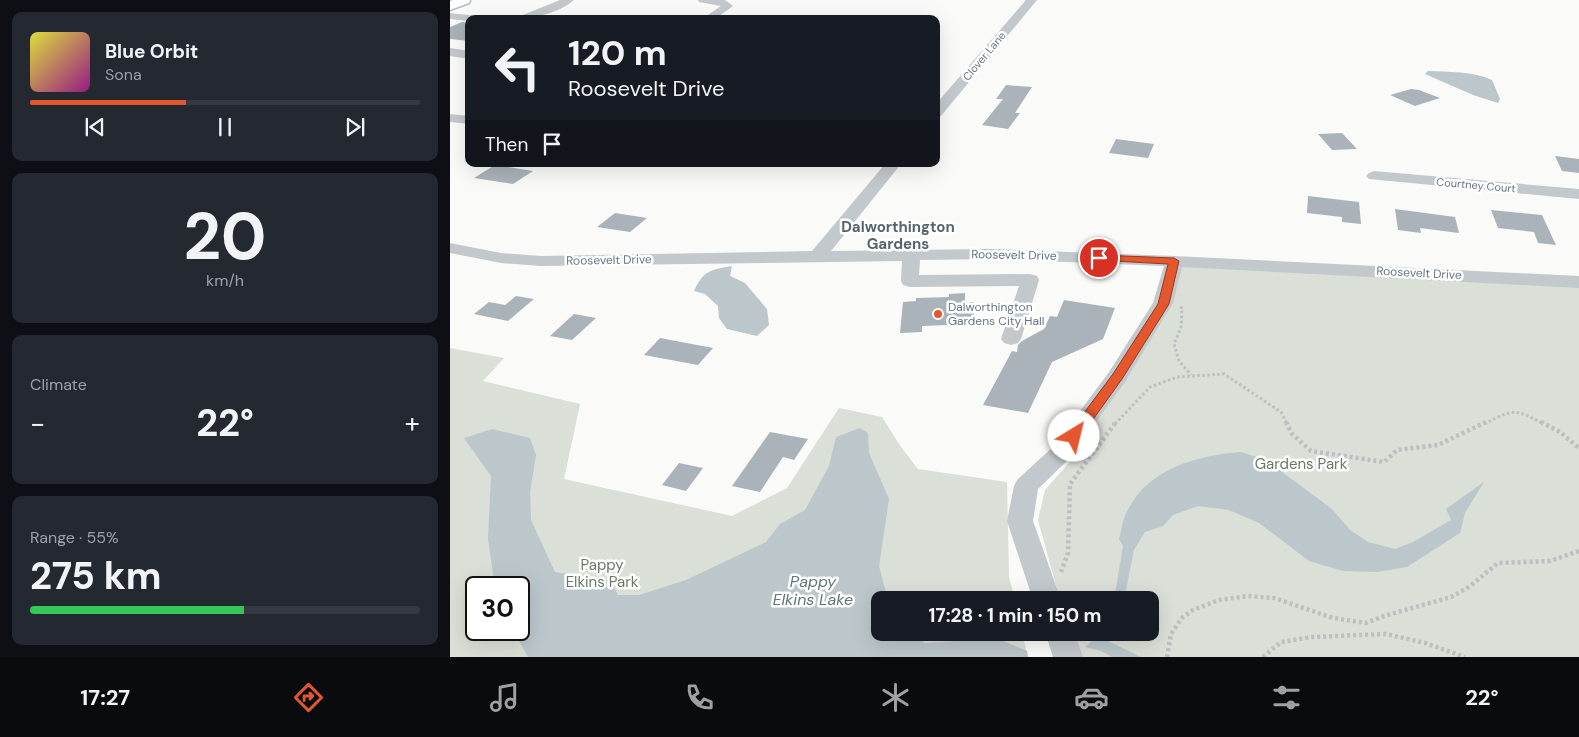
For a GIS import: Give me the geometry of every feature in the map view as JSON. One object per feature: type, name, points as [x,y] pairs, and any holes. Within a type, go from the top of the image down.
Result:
[{"type":"street","points":[[535,15],[569,0]]},
{"type":"street","points":[[703,0],[719,1],[728,6],[713,15]]},
{"type":"street","points":[[1025,0],[1031,0]]},
{"type":"street","name":"Clover Lane","points":[[940,108],[1031,0]]},
{"type":"street","points":[[453,9],[467,15]]},
{"type":"street","points":[[450,52],[465,54]]},
{"type":"street","points":[[450,118],[465,120]]},
{"type":"street","points":[[818,256],[891,167]]},
{"type":"street","name":"Courtney Court","points":[[1374,176],[1579,194]]},
{"type":"street","name":"Roosevelt Drive","points":[[450,248],[501,258],[541,262],[989,254],[1174,261],[1579,282]]},
{"type":"street","points":[[911,255],[910,281],[1030,280]]},
{"type":"street","points":[[1011,338],[1030,280],[1052,256]]},
{"type":"street","points":[[1044,591],[1020,521],[1026,486],[1063,451],[1118,376],[1163,304],[1174,261]]},
{"type":"street","points":[[1062,641],[1068,657]]},
{"type":"path","points":[[1176,306],[1182,308],[1182,327],[1174,344],[1179,361],[1192,375]]},
{"type":"path","points":[[1059,577],[1068,554],[1070,484],[1109,430],[1150,387],[1176,377],[1224,374],[1281,412],[1292,434],[1311,451],[1337,456],[1384,462],[1398,450],[1438,444],[1506,413],[1520,411],[1560,432],[1579,448]]},
{"type":"path","points":[[1167,657],[1168,643],[1174,628],[1185,615],[1201,605],[1226,598],[1273,598],[1341,619],[1366,623],[1386,615],[1409,611],[1459,593],[1498,563],[1526,564],[1564,558],[1579,551]]},
{"type":"path","points":[[1263,657],[1281,642],[1312,637],[1386,634],[1425,643],[1465,657]]},
{"type":"green space","name":"Gardens Park","points":[[1181,264],[1579,284],[1579,657],[1076,657],[1071,641],[1159,641],[1159,591],[1058,591],[1038,520],[1045,490],[1075,456],[1142,350]]},
{"type":"green space","name":"Pappy Elkins Park","points":[[450,348],[504,358],[483,381],[580,404],[564,479],[732,516],[787,488],[839,408],[882,417],[918,469],[1007,482],[1009,577],[1013,591],[871,591],[871,641],[1024,641],[1028,657],[450,657]]},
{"type":"water","points":[[1428,71],[1460,72],[1485,77],[1492,80],[1500,99],[1498,103],[1473,95],[1425,74]]},
{"type":"water","points":[[732,266],[730,276],[745,283],[767,309],[769,325],[757,336],[727,329],[719,318],[718,306],[705,294],[694,291],[708,272]]},
{"type":"water","name":"Pappy Elkins Lake","points":[[860,428],[868,433],[869,453],[889,499],[879,566],[886,591],[871,591],[871,641],[922,641],[925,643],[1004,641],[1027,651],[1028,657],[528,657],[519,641],[530,641],[530,576],[493,576],[488,539],[491,476],[464,438],[492,429],[530,438],[536,455],[530,492],[531,520],[555,572],[611,581],[618,595],[639,595],[686,580],[766,542],[780,524],[805,510],[829,466],[836,437]]},
{"type":"water","points":[[1241,452],[1266,460],[1332,509],[1350,530],[1368,542],[1395,549],[1413,542],[1451,520],[1446,509],[1484,482],[1465,513],[1460,533],[1407,567],[1377,572],[1343,571],[1309,561],[1259,523],[1229,510],[1198,506],[1173,515],[1163,526],[1145,532],[1134,550],[1126,591],[1116,591],[1123,546],[1119,539],[1125,516],[1134,500],[1158,476],[1173,468],[1206,457]]},
{"type":"water","points":[[1092,641],[1110,641],[1141,657],[1112,657],[1101,651],[1085,647]]},
{"type":"building","points":[[465,22],[465,41],[450,39],[450,27]]},
{"type":"building","points":[[1006,85],[1032,87],[1015,113],[1020,113],[1008,129],[982,125],[1003,99],[996,99]]},
{"type":"building","points":[[1411,89],[1440,98],[1415,106],[1390,95]]},
{"type":"building","points":[[1342,133],[1357,149],[1332,150],[1318,134]]},
{"type":"building","points":[[1116,139],[1154,144],[1148,158],[1109,153]]},
{"type":"building","points":[[1555,156],[1579,159],[1579,173],[1562,171]]},
{"type":"building","points":[[492,167],[508,167],[533,171],[513,184],[474,178]]},
{"type":"building","points":[[1308,196],[1359,202],[1361,224],[1342,222],[1342,217],[1307,213]]},
{"type":"building","points":[[1395,209],[1455,217],[1459,233],[1420,228],[1421,233],[1398,230]]},
{"type":"building","points":[[1491,210],[1542,215],[1556,245],[1538,243],[1534,232],[1498,228]]},
{"type":"building","points":[[615,213],[647,218],[630,232],[597,227]]},
{"type":"building","name":"Dalworthington Gardens City Hall","points":[[965,293],[965,303],[974,302],[974,324],[922,326],[922,332],[900,333],[903,302],[916,301],[916,298],[949,297],[949,294]]},
{"type":"building","points":[[516,296],[534,299],[508,321],[474,314],[489,302],[505,305]]},
{"type":"building","points":[[1064,300],[1115,308],[1103,339],[1052,362],[1028,413],[983,405],[1012,351],[1017,352],[1018,345],[1022,341],[1044,329],[1050,316],[1057,317]]},
{"type":"building","points":[[574,314],[596,318],[572,340],[550,336]]},
{"type":"building","points":[[660,338],[713,348],[698,365],[644,355]]},
{"type":"building","points":[[770,432],[808,439],[794,460],[783,457],[760,492],[732,486]]},
{"type":"building","points":[[679,463],[703,468],[686,491],[662,485]]},
{"type":"place","name":"Dalworthington Gardens City Hall","points":[[938,314]]},
{"type":"district","name":"Dalworthington Gardens","points":[[898,236]]},
{"type":"route","points":[[1074,436],[1118,376],[1163,304],[1174,261],[1099,258]]}]
